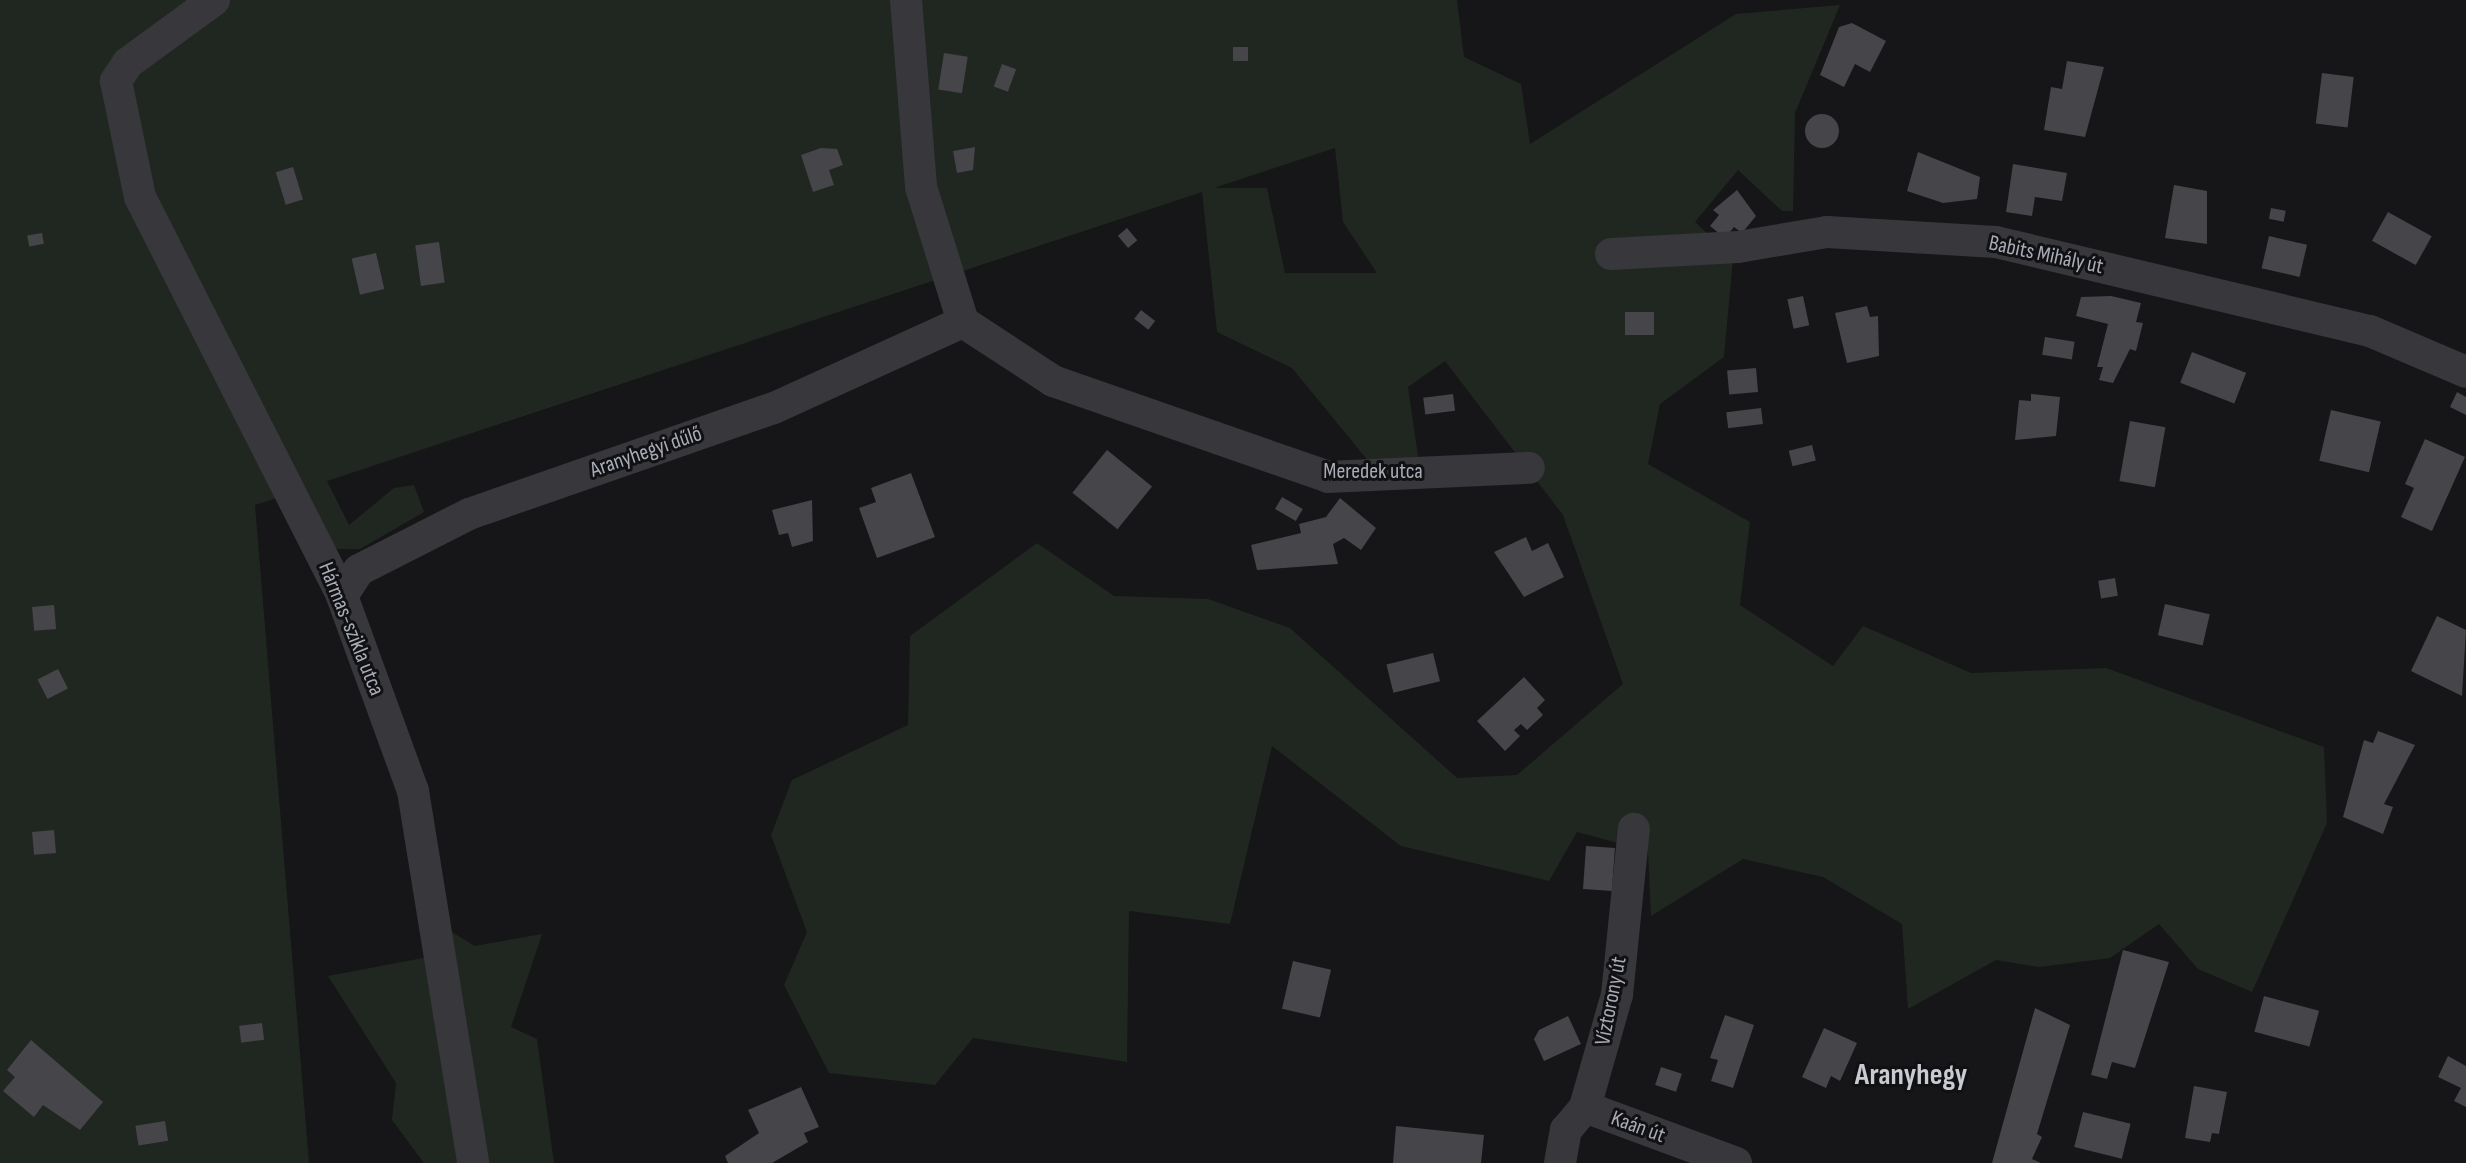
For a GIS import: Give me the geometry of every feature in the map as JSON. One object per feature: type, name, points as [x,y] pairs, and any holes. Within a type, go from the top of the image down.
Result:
[{"type":"street","name":"Hármas-szikla utca","points":[[214,0],[128,63],[116,81],[140,197],[342,596],[413,791],[473,1163]]},
{"type":"street","points":[[906,0],[921,187],[963,322]]},
{"type":"street","name":"Babits Mihály út","points":[[1611,254],[1738,247],[1827,232],[1996,242],[2357,328],[2466,372]]},
{"type":"street","name":"Meredek utca","points":[[963,322],[1053,381],[1132,413],[1328,477],[1529,468]]},
{"type":"street","name":"Aranyhegyi dűlő","points":[[342,596],[359,570],[469,514],[774,408],[963,322]]},
{"type":"street","name":"Víztorony út","points":[[1560,1163],[1566,1130],[1585,1107],[1617,995],[1634,829]]},
{"type":"street","name":"Kaán út","points":[[1585,1107],[1736,1163]]},
{"type":"shaded area","points":[[0,0],[1457,0],[1464,57],[1521,84],[1530,144],[1736,14],[1840,5],[1795,113],[1793,211],[1782,211],[1738,170],[1695,222],[1733,258],[1724,357],[1660,404],[1648,464],[1750,522],[1740,605],[1833,666],[1863,626],[1971,673],[2106,668],[2324,747],[2327,823],[2252,992],[2198,969],[2159,924],[2110,958],[2039,967],[1996,960],[1908,1009],[1902,924],[1823,877],[1743,859],[1651,916],[1648,851],[1577,832],[1549,881],[1401,846],[1272,746],[1230,924],[1129,911],[1127,1062],[973,1038],[935,1085],[829,1073],[784,985],[807,932],[771,835],[792,780],[908,725],[910,636],[1037,543],[1114,596],[1208,599],[1290,628],[1457,778],[1517,775],[1623,684],[1563,515],[1445,361],[1408,387],[1419,463],[1374,468],[1292,368],[1217,332],[1202,192],[327,481],[349,525],[394,488],[414,485],[424,512],[360,549],[330,549],[301,490],[255,505],[309,1163],[0,1163]],"holes":[[[1335,148],[1343,222],[1377,273],[1285,273],[1267,188],[1214,188]]]},
{"type":"shaded area","points":[[445,928],[475,946],[542,934],[511,1027],[537,1039],[554,1163],[424,1163],[392,1120],[396,1083],[328,976],[423,958]]},
{"type":"building","points":[[1852,23],[1886,41],[1870,72],[1855,64],[1844,87],[1820,75],[1839,27]]},
{"type":"building","points":[[1233,47],[1248,47],[1248,61],[1233,61]]},
{"type":"building","points":[[944,53],[968,57],[962,93],[938,90]]},
{"type":"building","points":[[2067,61],[2104,67],[2085,137],[2044,130],[2051,87],[2062,89]]},
{"type":"building","points":[[1002,64],[1016,69],[1008,92],[994,87]]},
{"type":"building","points":[[2322,73],[2354,77],[2348,128],[2316,124]]},
{"type":"building","points":[[1822,114],[1834,119],[1839,131],[1834,143],[1822,148],[1810,143],[1805,131],[1810,119]]},
{"type":"building","points":[[975,147],[973,170],[957,173],[953,151]]},
{"type":"building","points":[[821,148],[837,149],[843,165],[829,170],[834,185],[813,192],[801,155]]},
{"type":"building","points":[[1918,152],[1980,177],[1977,199],[1943,203],[1907,191]]},
{"type":"building","points":[[2013,164],[2067,173],[2062,201],[2035,197],[2032,216],[2006,212]]},
{"type":"building","points":[[293,167],[303,200],[286,205],[276,172]]},
{"type":"building","points":[[2174,185],[2207,191],[2207,244],[2165,238]]},
{"type":"building","points":[[1737,190],[1756,216],[1742,233],[1734,227],[1725,238],[1710,226],[1719,215],[1713,210]]},
{"type":"building","points":[[2271,208],[2286,211],[2284,222],[2269,219]]},
{"type":"building","points":[[2388,212],[2432,236],[2416,265],[2372,241]]},
{"type":"building","points":[[1127,228],[1137,240],[1128,248],[1118,236]]},
{"type":"building","points":[[42,233],[44,244],[29,246],[27,236]]},
{"type":"building","points":[[2269,236],[2307,245],[2300,277],[2262,268]]},
{"type":"building","points":[[439,242],[445,283],[421,286],[415,245]]},
{"type":"building","points":[[376,253],[384,289],[360,295],[352,259]]},
{"type":"building","points":[[1803,296],[1809,325],[1794,329],[1787,299]]},
{"type":"building","points":[[2111,296],[2141,303],[2136,322],[2143,323],[2136,351],[2130,349],[2113,383],[2099,380],[2103,367],[2097,367],[2108,324],[2076,316],[2081,297]]},
{"type":"building","points":[[1867,306],[1870,317],[1878,316],[1879,356],[1847,363],[1835,313]]},
{"type":"building","points":[[1141,310],[1155,321],[1148,330],[1134,319]]},
{"type":"building","points":[[1625,312],[1654,312],[1654,335],[1625,335]]},
{"type":"building","points":[[2045,337],[2075,342],[2072,359],[2042,355]]},
{"type":"building","points":[[2192,352],[2246,373],[2234,404],[2180,383]]},
{"type":"building","points":[[1756,368],[1758,392],[1729,394],[1727,371]]},
{"type":"building","points":[[2457,392],[2466,397],[2466,415],[2450,407]]},
{"type":"building","points":[[1453,394],[1455,411],[1425,415],[1423,398]]},
{"type":"building","points":[[2031,394],[2060,397],[2056,436],[2015,440],[2019,400],[2031,401]]},
{"type":"building","points":[[1761,408],[1763,424],[1728,428],[1726,412]]},
{"type":"building","points":[[2331,410],[2381,421],[2369,472],[2319,461]]},
{"type":"building","points":[[2130,421],[2165,427],[2155,487],[2119,481]]},
{"type":"building","points":[[2425,439],[2465,457],[2432,531],[2401,517],[2414,488],[2405,484]]},
{"type":"building","points":[[1812,445],[1816,461],[1793,466],[1789,451]]},
{"type":"building","points":[[1107,450],[1152,487],[1117,529],[1072,493]]},
{"type":"building","points":[[911,473],[935,537],[877,558],[859,508],[876,502],[871,488]]},
{"type":"building","points":[[1282,497],[1303,509],[1296,521],[1275,509]]},
{"type":"building","points":[[1340,498],[1376,528],[1361,550],[1344,538],[1333,544],[1338,564],[1257,570],[1251,545],[1301,533],[1299,524],[1326,517]]},
{"type":"building","points":[[812,500],[813,541],[792,547],[788,533],[779,535],[772,510]]},
{"type":"building","points":[[1526,537],[1532,551],[1548,543],[1564,577],[1524,597],[1494,552]]},
{"type":"building","points":[[2115,578],[2118,596],[2101,598],[2098,581]]},
{"type":"building","points":[[2165,604],[2210,614],[2203,646],[2158,635]]},
{"type":"building","points":[[54,605],[56,629],[34,631],[32,607]]},
{"type":"building","points":[[2437,616],[2466,630],[2462,696],[2411,671]]},
{"type":"building","points":[[1433,653],[1440,681],[1393,693],[1386,665]]},
{"type":"building","points":[[58,669],[68,689],[47,699],[38,679]]},
{"type":"building","points":[[1524,677],[1545,700],[1537,708],[1543,715],[1527,730],[1521,724],[1514,730],[1520,736],[1505,751],[1477,721]]},
{"type":"building","points":[[2378,731],[2415,745],[2384,804],[2393,807],[2383,834],[2343,817],[2364,740],[2373,743]]},
{"type":"building","points":[[54,830],[56,853],[34,855],[32,832]]},
{"type":"building","points":[[1586,846],[1615,848],[1612,891],[1583,889]]},
{"type":"building","points":[[2123,950],[2169,962],[2135,1068],[2112,1062],[2107,1079],[2091,1075]]},
{"type":"building","points":[[1293,961],[1331,970],[1320,1018],[1282,1009]]},
{"type":"building","points":[[2264,996],[2319,1011],[2309,1046],[2254,1032]]},
{"type":"building","points":[[2035,1008],[2070,1025],[2037,1134],[2042,1137],[2032,1159],[2041,1163],[1992,1163]]},
{"type":"building","points":[[1725,1015],[1754,1025],[1733,1088],[1711,1081],[1718,1060],[1710,1058]]},
{"type":"building","points":[[1568,1016],[1581,1044],[1544,1061],[1534,1039],[1539,1030]]},
{"type":"building","points":[[262,1023],[264,1040],[241,1043],[239,1026]]},
{"type":"building","points":[[1824,1028],[1857,1043],[1840,1081],[1831,1076],[1826,1088],[1802,1077]]},
{"type":"building","points":[[31,1040],[103,1102],[80,1130],[43,1105],[34,1117],[3,1091],[15,1077],[7,1070]]},
{"type":"building","points":[[2448,1056],[2466,1066],[2466,1107],[2454,1101],[2461,1088],[2438,1077]]},
{"type":"building","points":[[1661,1067],[1682,1074],[1676,1092],[1655,1085]]},
{"type":"building","points":[[2194,1086],[2227,1092],[2219,1134],[2212,1133],[2210,1142],[2185,1138]]},
{"type":"building","points":[[801,1087],[819,1127],[804,1133],[808,1142],[772,1163],[728,1163],[725,1156],[759,1133],[748,1110]]},
{"type":"building","points":[[2083,1112],[2131,1124],[2122,1159],[2074,1147]]},
{"type":"building","points":[[165,1121],[168,1141],[138,1145],[135,1126]]},
{"type":"building","points":[[1396,1126],[1484,1135],[1481,1163],[1393,1163]]},
{"type":"district","name":"Aranyhegy","points":[[1911,1075]]}]
